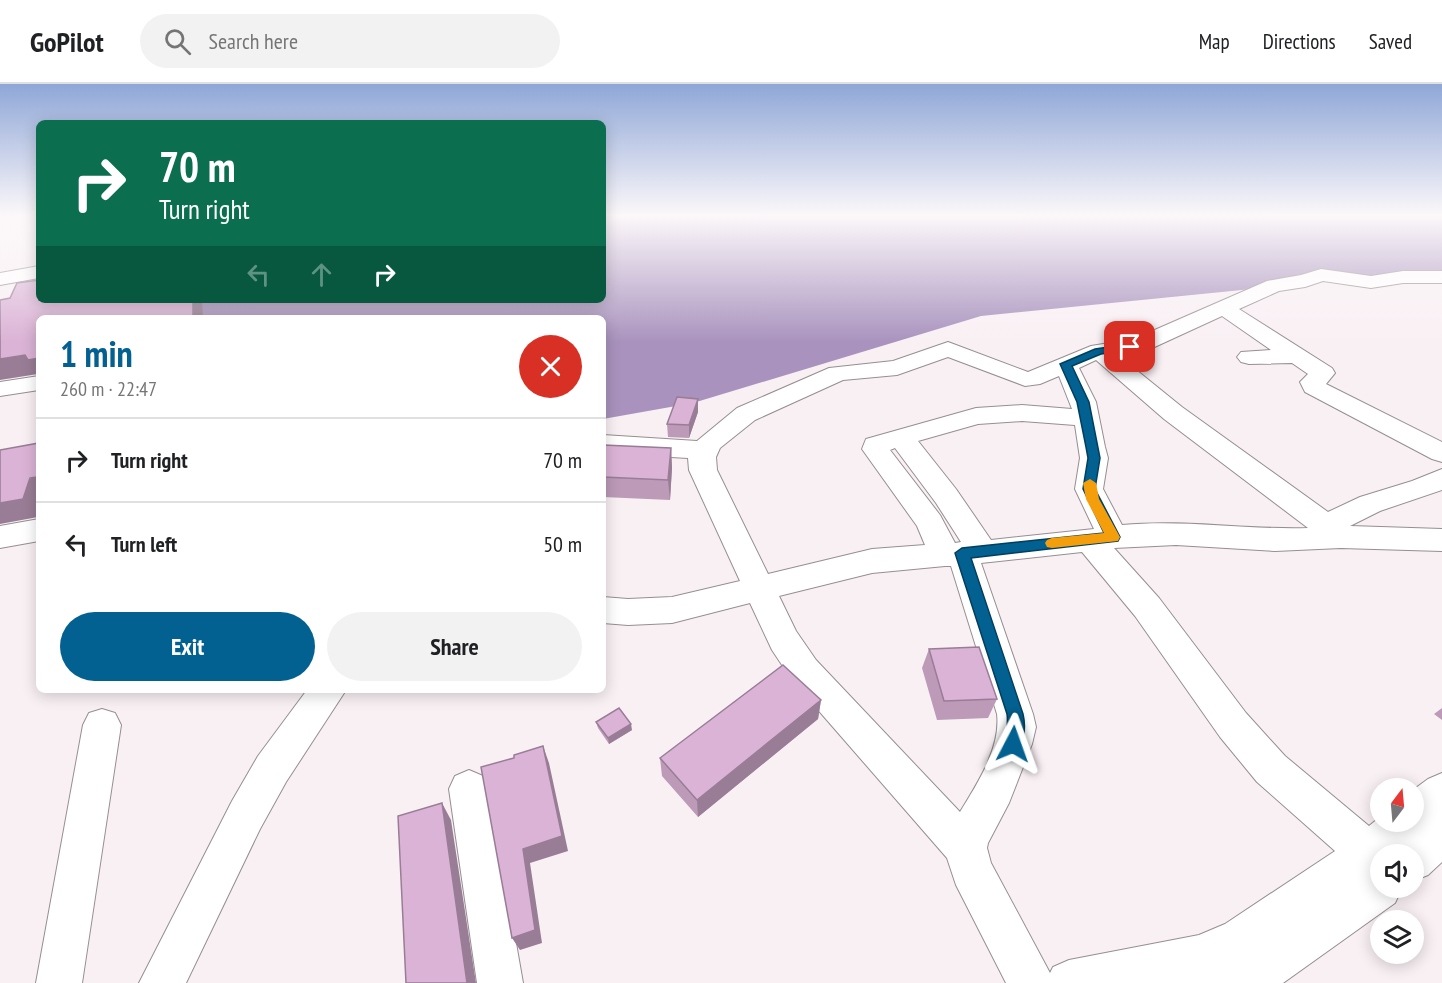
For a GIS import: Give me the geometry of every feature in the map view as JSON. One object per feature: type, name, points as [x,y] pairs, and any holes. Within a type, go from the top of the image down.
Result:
[{"type":"street","points":[[0,279],[36,273]]},
{"type":"street","points":[[966,848],[838,710],[804,670],[784,640],[762,589],[703,470],[702,456],[709,443],[746,414],[841,373],[897,368],[948,349],[1025,379],[1036,378],[1099,351],[1140,345],[1269,286],[1321,275],[1371,282],[1403,277],[1442,277]]},
{"type":"street","points":[[1222,307],[1323,373],[1312,382],[1314,387],[1442,453]]},
{"type":"street","points":[[1099,351],[1173,413],[1333,532]]},
{"type":"street","points":[[1249,357],[1299,357]]},
{"type":"street","points":[[1065,364],[1083,402],[1094,458],[1089,489],[1100,538],[1233,725],[1271,769],[1370,866]]},
{"type":"street","points":[[0,389],[36,383]]},
{"type":"street","points":[[964,553],[930,522],[875,449],[875,445],[984,415],[1022,413],[1086,418]]},
{"type":"street","points":[[901,438],[946,496],[1015,714],[1017,727],[1013,744],[995,790],[969,837],[966,848],[971,870],[1031,983]]},
{"type":"street","points":[[606,444],[705,450]]},
{"type":"street","points":[[1333,532],[1370,504],[1422,488],[1442,478]]},
{"type":"street","points":[[0,537],[36,531]]},
{"type":"street","points":[[606,610],[628,612],[672,610],[872,561],[1100,538],[1176,534],[1264,540],[1333,532],[1442,540]]},
{"type":"street","points":[[162,983],[272,769],[326,693]]},
{"type":"street","points":[[59,983],[102,725]]},
{"type":"street","points":[[469,789],[500,983]]},
{"type":"street","points":[[1424,806],[1442,792]]},
{"type":"street","points":[[1424,851],[1442,835]]},
{"type":"street","points":[[1199,983],[1251,965],[1282,958],[1370,874]]},
{"type":"street","points":[[1070,983],[1199,958],[1251,965]]},
{"type":"shaded area","points":[[606,258],[1442,258],[1442,270],[981,316],[693,403],[606,418],[606,315],[201,315],[193,303],[606,303]]},
{"type":"building","points":[[36,280],[36,303],[193,303],[193,315],[36,315],[36,359],[28,360],[25,355],[0,359],[0,300],[10,298],[17,283]]},
{"type":"building","points":[[677,397],[698,399],[689,425],[667,424]]},
{"type":"building","points":[[36,444],[36,477],[30,478],[23,499],[0,503],[0,450]]},
{"type":"building","points":[[606,445],[671,448],[668,480],[606,477]]},
{"type":"building","points":[[979,647],[997,699],[944,701],[929,649]]},
{"type":"building","points":[[783,665],[821,700],[697,800],[660,758]]},
{"type":"building","points":[[619,708],[631,724],[608,738],[596,722]]},
{"type":"building","points":[[543,746],[562,836],[523,849],[535,930],[512,938],[481,767],[514,758],[514,755]]},
{"type":"building","points":[[442,803],[467,983],[406,983],[398,816]]},
{"type":"slow traffic","points":[[1052,543],[1113,537],[1093,499],[1089,489],[1090,483]]},
{"type":"route","points":[[1013,744],[1017,727],[1015,714],[962,553],[1113,537],[1089,489],[1094,458],[1085,409],[1065,364],[1099,351],[1130,347]]}]
